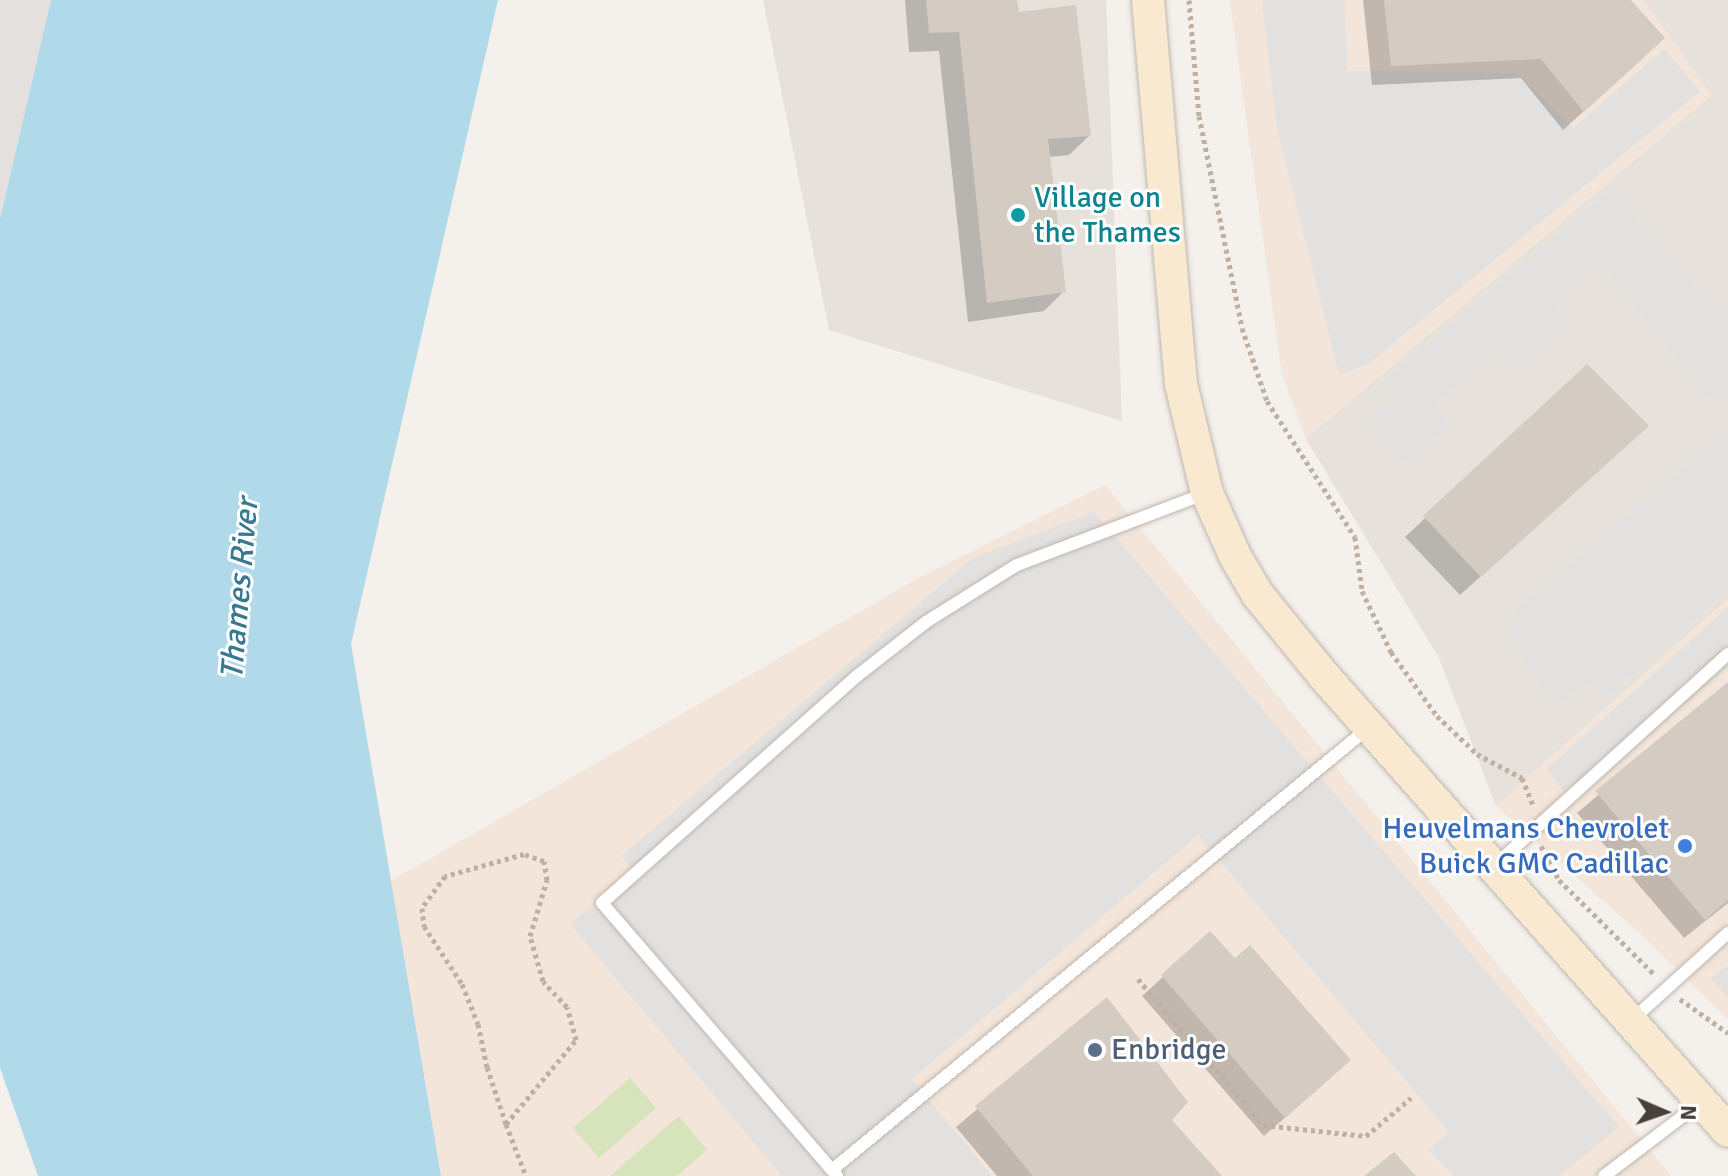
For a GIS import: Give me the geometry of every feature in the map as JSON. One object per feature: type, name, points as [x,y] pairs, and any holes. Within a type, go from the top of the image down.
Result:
[{"type":"main road","points":[[1148,0],[1181,384],[1207,493],[1258,595],[1369,727],[1728,1131]]},
{"type":"lane","points":[[1207,493],[1017,565],[926,622],[857,676],[602,903],[834,1173],[1369,727]]},
{"type":"lane","points":[[1493,868],[1728,654]]},
{"type":"lane","points":[[1629,1022],[1728,933]]},
{"type":"lane","points":[[1604,1176],[1700,1103]]},
{"type":"path","points":[[1189,0],[1199,116],[1242,328],[1267,401],[1355,537],[1362,591],[1376,629],[1437,716],[1477,754],[1522,778],[1537,827],[1559,880],[1668,988],[1728,1033]]},
{"type":"path","points":[[506,1124],[576,1040],[567,1007],[543,981],[530,936],[547,880],[544,861],[524,854],[445,876],[422,908],[424,926],[462,984],[478,1024],[506,1124],[526,1176]]},
{"type":"path","points":[[1138,979],[1263,1125],[1366,1136],[1411,1098]]},
{"type":"shaded area","points":[[0,0],[51,0],[0,219]]},
{"type":"shaded area","points":[[763,0],[1106,0],[1122,421],[829,330]]},
{"type":"shaded area","points":[[1230,0],[1728,0],[1728,599],[1496,806],[1439,658],[1306,439],[1282,374]]},
{"type":"shaded area","points":[[1230,0],[1644,0],[1712,95],[1306,439],[1282,374]]},
{"type":"shaded area","points":[[1262,0],[1345,0],[1347,71],[1517,73],[1573,128],[1664,49],[1700,91],[1367,365],[1339,374],[1277,129]]},
{"type":"shaded area","points":[[1611,190],[1728,324],[1728,381],[1708,397],[1609,273],[1583,271],[1552,303],[1565,321],[1513,368],[1496,351],[1434,404],[1449,426],[1405,462],[1369,424],[1395,399],[1382,383]]},
{"type":"shaded area","points":[[1728,431],[1728,589],[1605,698],[1589,681],[1555,706],[1511,640],[1514,612]]},
{"type":"shaded area","points":[[1105,485],[1671,1176],[441,1176],[391,881],[922,576]]},
{"type":"shaded area","points":[[1094,512],[1619,1127],[1559,1176],[1454,1176],[1428,1150],[1449,1132],[1198,835],[912,1079],[992,1176],[782,1176],[570,924],[633,869],[621,856],[973,558]]},
{"type":"shaded area","points":[[1728,599],[1728,1020],[1644,937],[1496,806]]},
{"type":"shaded area","points":[[1728,607],[1728,667],[1572,802],[1547,769]]},
{"type":"shaded area","points":[[1728,965],[1728,998],[1711,978]]},
{"type":"green space","points":[[630,1078],[656,1108],[599,1158],[573,1128]]},
{"type":"green space","points":[[679,1116],[707,1150],[677,1176],[610,1176]]},
{"type":"water","name":"Thames River","points":[[51,0],[498,0],[351,644],[441,1176],[38,1176],[0,1068],[0,219]]},
{"type":"building","name":"Village on the Thames","points":[[926,0],[1017,0],[1019,12],[1076,5],[1091,136],[1048,139],[1066,292],[987,303],[959,32],[929,33]]},
{"type":"building","points":[[1384,0],[1631,0],[1665,38],[1584,112],[1541,59],[1391,66]]},
{"type":"building","points":[[1587,364],[1649,426],[1481,577],[1423,516]]},
{"type":"building","name":"Heuvelmans Chevrolet Buick GMC Cadillac","points":[[1728,682],[1728,900],[1705,920],[1595,791]]},
{"type":"building","points":[[1210,931],[1235,958],[1250,945],[1351,1060],[1285,1118],[1161,975]]},
{"type":"building","name":"Enbridge","points":[[1107,997],[1188,1102],[1172,1120],[1222,1176],[1033,1176],[975,1106]]},
{"type":"building","points":[[1394,1152],[1416,1176],[1364,1176]]},
{"type":"place","name":"Village on the Thames","points":[[1018,215]]},
{"type":"place","name":"Heuvelmans Chevrolet Buick GMC Cadillac","points":[[1685,846]]},
{"type":"place","name":"Enbridge","points":[[1095,1050]]}]
